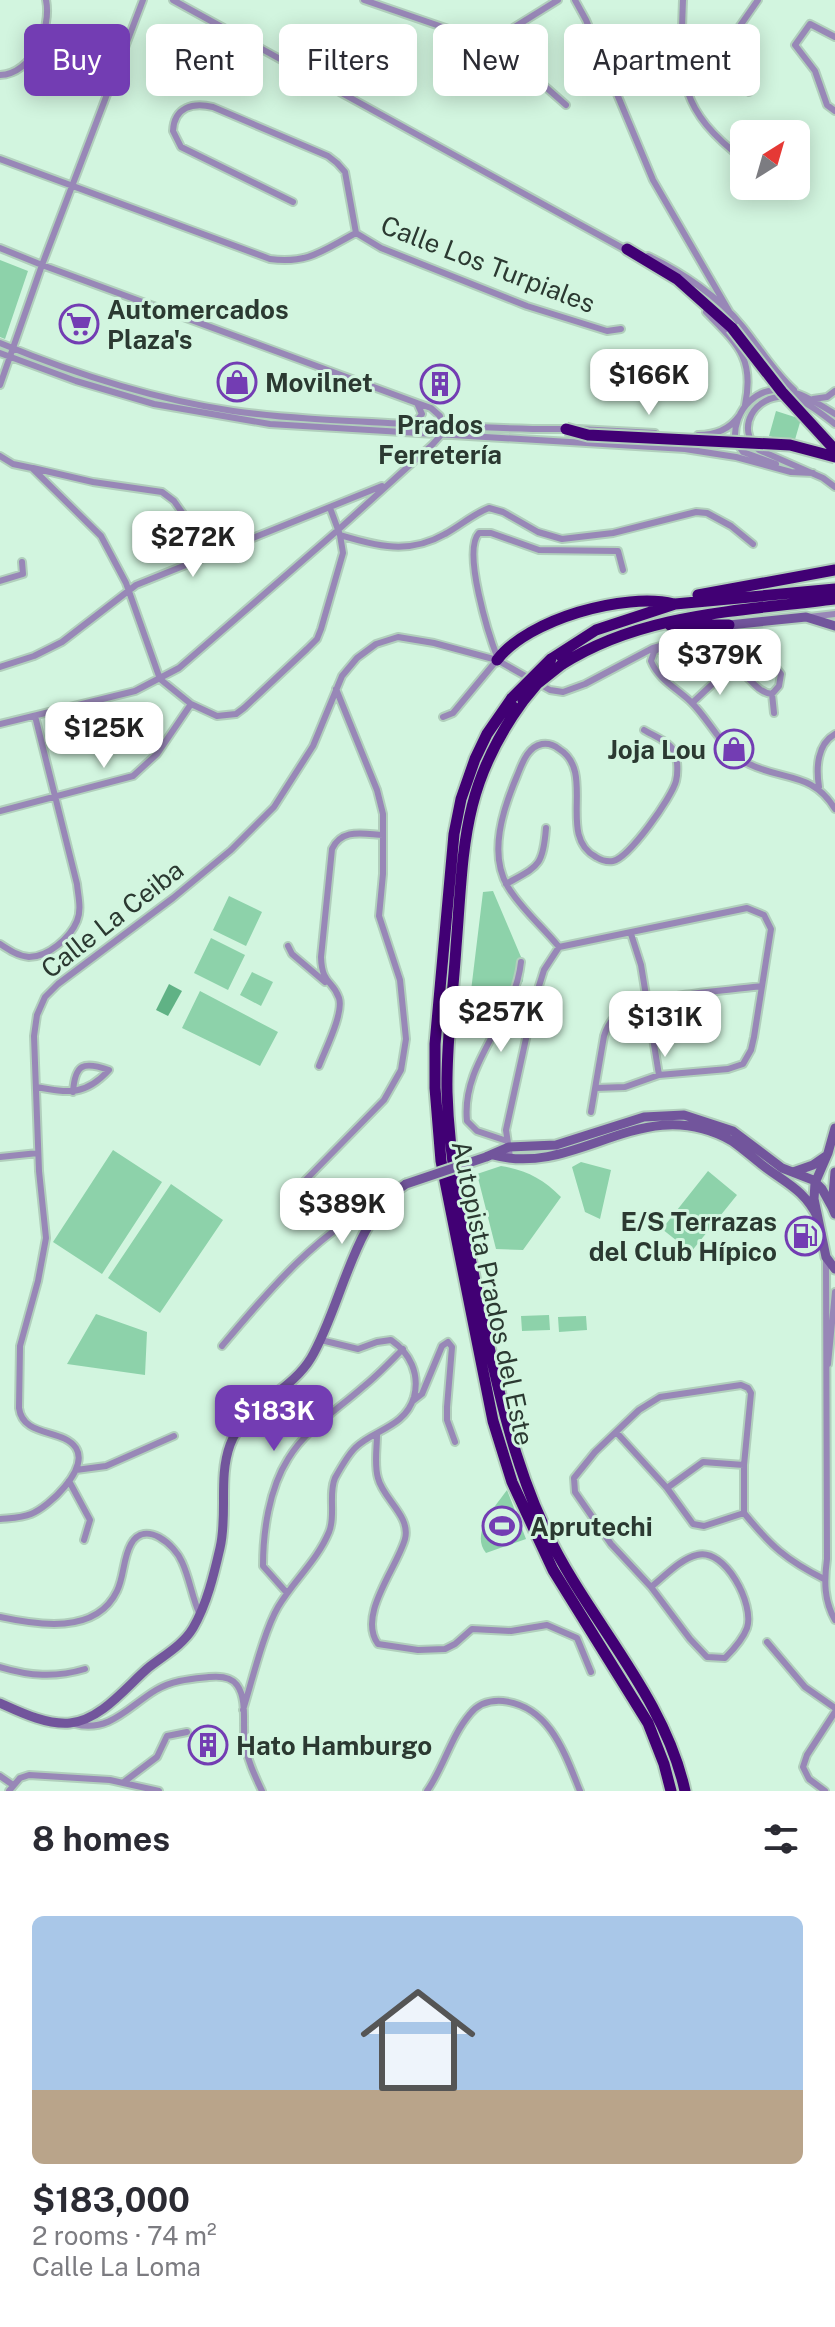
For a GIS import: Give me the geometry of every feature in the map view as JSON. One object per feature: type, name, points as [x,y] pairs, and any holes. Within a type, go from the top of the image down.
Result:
[{"type":"highway","points":[[627,249],[677,279],[732,328],[782,392],[835,450]]},
{"type":"highway","points":[[566,429],[588,435],[790,445],[835,457]]},
{"type":"highway","points":[[498,660],[510,646],[562,618],[621,602],[662,601],[835,570]]},
{"type":"highway","name":"Autopista Prados del Este","points":[[671,1791],[648,1723],[553,1570],[512,1482],[493,1421],[441,1161],[435,1088],[435,1044],[454,834],[461,799],[487,734],[551,659],[596,630],[675,604],[835,589]]},
{"type":"highway","name":"Autopista Prados del Este","points":[[685,1791],[672,1750],[656,1715],[562,1562],[521,1474],[493,1369],[453,1172],[448,1103],[449,1042],[462,862],[469,811],[487,759],[517,700],[549,674],[590,646],[625,632],[662,623],[835,599]]},
{"type":"highway","points":[[596,630],[604,623],[662,601],[675,604]]},
{"type":"highway","points":[[662,623],[678,627],[729,625]]},
{"type":"street","points":[[0,75],[14,73],[29,59],[45,23],[46,0]]},
{"type":"street","points":[[0,385],[42,265],[143,0]]},
{"type":"street","points":[[173,0],[627,249],[675,271],[729,311]]},
{"type":"street","points":[[364,0],[434,24]]},
{"type":"street","points":[[519,24],[558,0]]},
{"type":"street","points":[[575,0],[653,180],[729,311],[796,393]]},
{"type":"street","points":[[683,0],[681,69],[686,92],[700,119],[730,149]]},
{"type":"street","points":[[741,24],[758,0]]},
{"type":"street","points":[[835,37],[810,24],[795,45],[815,71],[827,105],[835,111]]},
{"type":"street","points":[[548,89],[566,105]]},
{"type":"street","points":[[293,202],[181,147],[173,131],[177,115],[191,105],[213,107],[328,156],[345,172],[356,233]]},
{"type":"street","name":"Calle Los Turpiales","points":[[0,159],[270,259],[292,261],[310,258],[356,233],[381,248],[527,306],[607,331],[621,329]]},
{"type":"street","points":[[0,248],[437,411],[441,426],[441,435],[339,533],[179,668],[135,691],[0,724]]},
{"type":"street","points":[[0,353],[10,352],[203,406],[286,417],[441,426],[602,428],[708,435],[728,428],[745,405],[749,387],[748,365],[736,345],[701,306],[627,249]]},
{"type":"street","points":[[0,343],[10,352],[76,381],[189,411],[270,424],[685,449],[736,457],[791,472],[813,473]]},
{"type":"street","points":[[745,405],[759,394],[771,390],[810,398],[835,414]]},
{"type":"street","points":[[810,398],[819,399],[835,391]]},
{"type":"street","points":[[835,424],[802,402],[785,397],[759,404],[748,419],[748,430],[755,448],[813,473],[835,487]]},
{"type":"street","points":[[414,424],[422,414],[417,403]]},
{"type":"street","points":[[739,416],[735,440],[743,452],[813,473]]},
{"type":"street","points":[[0,456],[13,464],[93,482],[162,492],[174,501],[212,555]]},
{"type":"street","points":[[32,468],[101,536],[116,560],[160,679],[191,704],[217,716],[236,714],[317,639],[342,561],[339,533],[330,508]]},
{"type":"street","points":[[0,667],[34,656],[62,642],[129,589],[389,483]]},
{"type":"street","points":[[339,533],[389,548],[408,548],[442,536],[489,508],[503,512],[543,534],[562,539],[613,533],[696,512],[718,518],[753,544]]},
{"type":"street","points":[[443,717],[453,713],[498,660],[474,569],[472,546],[479,533],[491,533],[539,550],[618,551],[623,570]]},
{"type":"street","points":[[0,581],[23,574],[22,562]]},
{"type":"street","points":[[819,787],[750,765],[741,759],[726,748],[692,703],[652,665],[654,652],[663,645],[729,625],[835,614]]},
{"type":"street","points":[[806,617],[835,626]]},
{"type":"street","name":"Calle La Ceiba","points":[[76,1470],[79,1453],[74,1444],[26,1424],[20,1417],[19,1408],[20,1346],[45,1253],[46,1222],[38,1153],[34,1036],[37,1015],[45,997],[185,889],[231,850],[274,807],[313,746],[342,676],[357,658],[376,644],[398,637],[418,639],[498,660],[550,690],[563,692],[585,684],[640,653],[663,645]]},
{"type":"street","points":[[692,703],[722,675],[752,662],[774,665],[781,674],[779,686],[772,694],[774,713]]},
{"type":"street","points":[[734,669],[745,673],[762,692],[772,694]]},
{"type":"street","points":[[286,1200],[384,1100],[404,1060],[403,992],[379,916],[383,814],[336,689]]},
{"type":"street","points":[[0,811],[121,782],[142,770],[157,754],[191,704]]},
{"type":"street","name":"Calle La Ceiba","points":[[0,944],[15,954],[29,957],[39,955],[61,942],[77,922],[80,909],[57,797],[35,716]]},
{"type":"street","points":[[559,947],[506,884],[498,845],[513,786],[529,752],[541,744],[548,744],[567,754],[576,777],[577,825],[582,843],[589,854],[613,861],[630,850],[676,783],[674,751],[666,742],[644,730]]},
{"type":"street","points":[[835,734],[822,747],[818,763],[819,787],[835,809]]},
{"type":"street","points":[[506,884],[535,869],[540,863],[546,828]]},
{"type":"street","points":[[328,984],[323,975],[321,957],[332,849],[346,834],[383,835]]},
{"type":"street","points":[[509,1148],[506,1130],[534,1002],[544,970],[559,947],[747,908],[764,915],[771,929],[751,1050],[743,1064],[728,1069],[659,1075],[625,1087],[596,1088]]},
{"type":"street","points":[[631,934],[641,965],[659,1075]]},
{"type":"street","points":[[288,946],[292,954],[337,994],[340,1005],[319,1066]]},
{"type":"street","points":[[305,965],[321,957]]},
{"type":"street","points":[[521,962],[516,988],[471,1078],[465,1105],[467,1121],[477,1131],[533,1158],[558,1155],[648,1126],[692,1126],[732,1141],[794,1186],[808,1199],[818,1218]]},
{"type":"street","points":[[591,1112],[607,1027],[620,1012],[647,1002],[762,986]]},
{"type":"street","points":[[36,1087],[73,1092],[93,1086],[109,1070],[91,1064],[81,1067],[75,1074],[73,1092]]},
{"type":"street","points":[[72,1723],[98,1711],[125,1690],[184,1640],[200,1615],[223,1531],[225,1466],[230,1443],[244,1420],[296,1378],[321,1340],[364,1237],[384,1205],[406,1184],[509,1148],[556,1145],[644,1117],[684,1115],[733,1131],[777,1165],[808,1177],[822,1189],[834,1210]]},
{"type":"street","points":[[830,1369],[826,1257],[815,1183],[835,1128]]},
{"type":"street","points":[[0,1157],[38,1153]]},
{"type":"street","points":[[793,1172],[813,1165],[828,1153]]},
{"type":"street","points":[[834,1210],[835,1172]]},
{"type":"street","points":[[222,1346],[305,1256],[354,1216],[384,1205]]},
{"type":"street","points":[[826,1257],[835,1269]]},
{"type":"street","points":[[835,1292],[830,1354],[827,1559],[824,1579],[828,1608],[835,1620]]},
{"type":"street","points":[[321,1340],[358,1349],[391,1340],[403,1349],[413,1363],[413,1401]]},
{"type":"street","points":[[243,1710],[276,1610],[296,1579],[310,1568],[331,1528],[334,1481],[356,1446],[389,1429],[422,1394],[442,1346],[448,1342],[452,1347],[447,1420],[455,1442]]},
{"type":"street","points":[[287,1593],[263,1566],[263,1536],[287,1459],[315,1426],[366,1385],[403,1349]]},
{"type":"street","points":[[651,1587],[695,1555],[704,1554],[726,1567],[745,1598],[747,1627],[725,1658],[707,1657],[651,1587],[611,1544],[575,1492],[574,1478],[595,1452],[639,1410],[660,1397],[741,1385],[751,1393],[744,1465],[744,1513],[788,1560],[824,1579]]},
{"type":"street","points":[[617,1433],[667,1488],[693,1524],[704,1526],[744,1513]]},
{"type":"street","points":[[827,1435],[835,1434]]},
{"type":"street","points":[[377,1435],[377,1478],[406,1530],[404,1542],[380,1591],[372,1629],[378,1644],[430,1651],[450,1647],[472,1629],[511,1631],[547,1625],[577,1638],[591,1672]]},
{"type":"street","points":[[0,1519],[30,1515],[48,1505],[76,1470],[106,1466],[174,1436]]},
{"type":"street","points":[[667,1488],[703,1462],[744,1465]]},
{"type":"street","points":[[69,1481],[89,1516],[90,1525],[84,1540]]},
{"type":"street","points":[[826,1498],[835,1498]]},
{"type":"street","points":[[0,1617],[36,1625],[85,1619],[109,1603],[117,1593],[134,1540],[142,1534],[151,1533],[178,1554],[200,1615]]},
{"type":"street","points":[[827,1559],[835,1560]]},
{"type":"street","points":[[767,1642],[805,1687],[835,1710],[804,1761],[805,1773],[825,1791]]},
{"type":"street","points":[[0,1667],[46,1676],[85,1669]]},
{"type":"street","points":[[0,1703],[38,1718],[96,1726],[125,1713],[166,1685],[215,1676],[229,1679],[239,1686],[250,1767],[262,1791]]},
{"type":"street","points":[[427,1791],[468,1716],[479,1706],[496,1700],[522,1706],[544,1721],[556,1737],[580,1791]]},
{"type":"street","points":[[124,1782],[157,1757],[167,1736],[187,1732]]},
{"type":"street","points":[[0,1776],[11,1788],[20,1778],[29,1775],[124,1782],[159,1791]]},
{"type":"shaded area","points":[[0,260],[28,271],[5,339],[0,337]]},
{"type":"shaded area","points":[[776,411],[801,419],[794,443],[769,436]]},
{"type":"shaded area","points":[[493,891],[524,964],[523,981],[508,1007],[470,999],[483,892]]},
{"type":"shaded area","points":[[229,896],[262,912],[246,946],[213,930]]},
{"type":"shaded area","points":[[211,938],[245,955],[228,990],[194,973]]},
{"type":"shaded area","points":[[252,972],[273,982],[261,1006],[240,995]]},
{"type":"shaded area","points":[[169,984],[182,991],[168,1016],[156,1010]]},
{"type":"shaded area","points":[[200,991],[278,1032],[260,1066],[182,1028]]},
{"type":"shaded area","points":[[113,1150],[162,1182],[102,1274],[53,1242]]},
{"type":"shaded area","points":[[581,1162],[611,1170],[600,1219],[585,1212],[572,1167]]},
{"type":"shaded area","points":[[501,1166],[534,1176],[561,1197],[523,1250],[496,1249],[477,1174]]},
{"type":"shaded area","points":[[708,1171],[737,1195],[691,1252],[662,1229]]},
{"type":"shaded area","points":[[171,1184],[223,1220],[160,1313],[108,1278]]},
{"type":"shaded area","points":[[96,1314],[147,1332],[145,1375],[67,1364]]},
{"type":"shaded area","points":[[549,1315],[550,1330],[522,1331],[521,1316]]},
{"type":"shaded area","points":[[586,1316],[587,1330],[559,1332],[558,1317]]},
{"type":"shaded area","name":"Aprutechi","points":[[507,1490],[526,1539],[486,1553],[482,1545],[482,1529]]},
{"type":"place","name":"Automercados Plaza's","points":[[79,324]]},
{"type":"place","name":"Movilnet","points":[[237,382]]},
{"type":"place","name":"Prados Ferretería","points":[[440,384]]},
{"type":"place","name":"Joja Lou","points":[[734,749]]},
{"type":"place","name":"E/S Terrazas del Club Hípico","points":[[805,1236]]},
{"type":"place","name":"Aprutechi","points":[[502,1526]]},
{"type":"place","name":"Hato Hamburgo","points":[[208,1745]]}]
